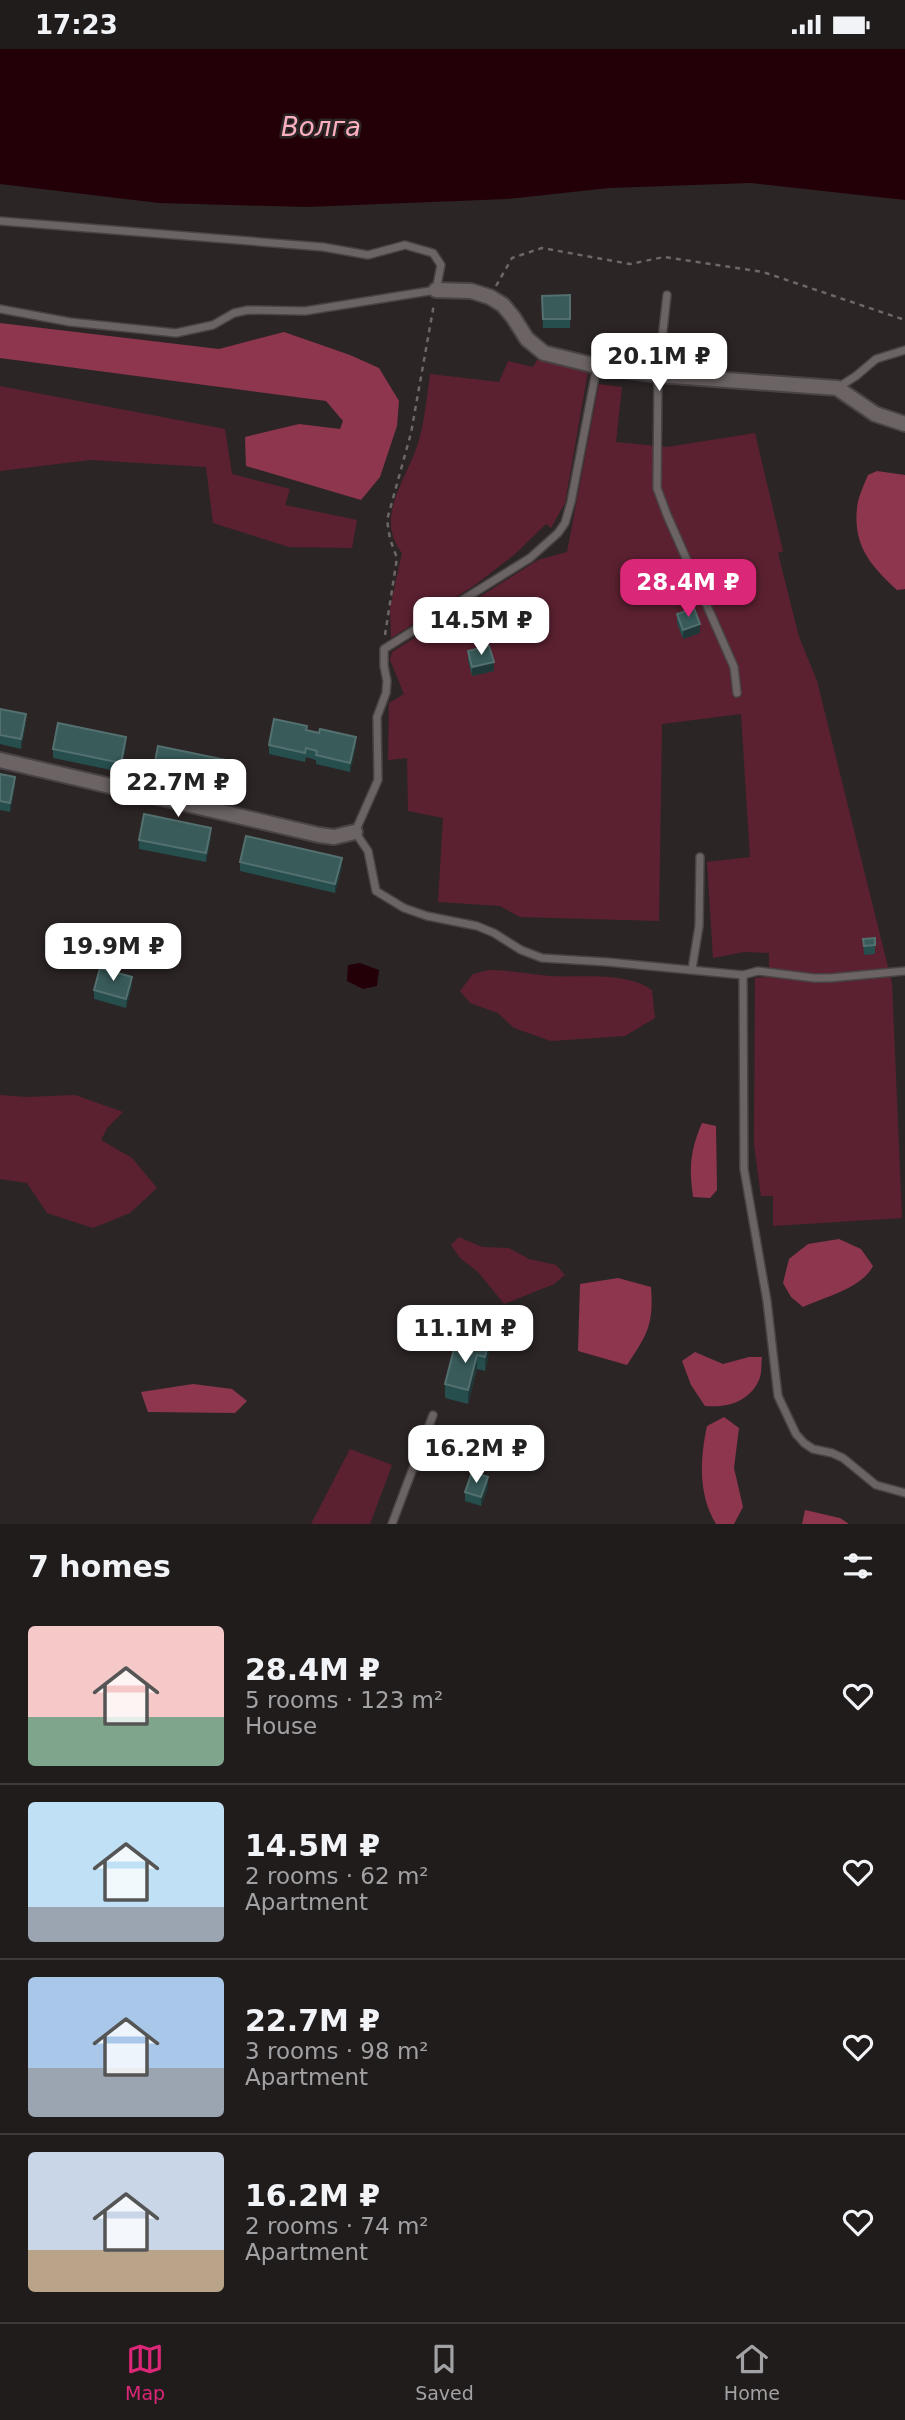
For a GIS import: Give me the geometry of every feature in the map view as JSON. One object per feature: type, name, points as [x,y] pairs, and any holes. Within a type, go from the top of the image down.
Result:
[{"type":"street","points":[[436,290],[471,291],[490,297],[503,305],[527,339],[544,353],[597,366],[658,375],[837,388],[875,414],[905,424]]},
{"type":"street","points":[[0,760],[319,835],[334,837],[355,832]]},
{"type":"lane","points":[[0,221],[323,247],[368,255],[405,245],[433,253],[441,265],[436,290],[304,311],[248,310],[234,313],[213,325],[176,333],[70,322],[0,309]]},
{"type":"lane","points":[[667,295],[658,375],[657,488],[734,667],[737,693]]},
{"type":"lane","points":[[837,388],[876,359],[905,350]]},
{"type":"lane","points":[[597,366],[572,502],[565,523],[558,533],[519,567],[384,649],[383,666],[387,681],[386,693],[377,717],[378,779],[355,832],[368,851],[376,891],[404,908],[427,916],[477,926],[542,958],[743,975],[758,971],[814,978],[905,971]]},
{"type":"lane","points":[[692,969],[699,915],[700,857]]},
{"type":"lane","points":[[743,975],[744,1169],[767,1301],[778,1396],[796,1434],[804,1443],[813,1449],[843,1458],[876,1485],[905,1493]]},
{"type":"lane","points":[[392,1524],[433,1415]]},
{"type":"path","points":[[490,297],[512,258],[542,248],[630,264],[664,257],[763,272],[905,320]]},
{"type":"path","points":[[384,649],[387,612],[397,558],[387,520],[411,433],[436,290]]},
{"type":"shaded area","points":[[0,323],[219,349],[284,332],[379,368],[399,401],[397,426],[380,477],[361,500],[246,466],[245,437],[299,424],[340,429],[343,421],[326,401],[0,358]]},
{"type":"shaded area","points":[[537,360],[588,371],[565,503],[551,528],[546,524],[514,555],[475,585],[391,638],[390,608],[402,553],[394,539],[392,511],[419,440],[430,374],[499,382],[508,361],[533,367]]},
{"type":"shaded area","points":[[599,384],[622,387],[616,442],[667,447],[755,433],[783,551],[778,553],[799,637],[817,681],[892,983],[902,1218],[773,1226],[773,1196],[761,1196],[754,1145],[755,978],[769,977],[769,953],[744,952],[713,958],[707,862],[750,857],[741,714],[662,724],[659,921],[520,917],[500,906],[438,902],[443,818],[408,811],[407,758],[388,760],[389,703],[404,694],[390,660],[392,652],[538,560],[567,552]]},
{"type":"shaded area","points":[[0,386],[225,429],[232,474],[290,489],[285,505],[357,520],[352,548],[289,547],[213,523],[206,467],[90,460],[0,471]]},
{"type":"shaded area","points":[[877,471],[905,475],[905,589],[897,590],[872,564],[858,533],[857,508],[860,495],[868,475]]},
{"type":"shaded area","points":[[489,970],[628,980],[652,990],[655,1018],[625,1036],[551,1041],[514,1028],[498,1013],[470,1003],[460,991],[473,974]]},
{"type":"shaded area","points":[[0,1095],[75,1095],[123,1112],[107,1128],[101,1140],[132,1158],[157,1188],[130,1213],[93,1228],[47,1213],[27,1183],[0,1179]]},
{"type":"shaded area","points":[[702,1123],[716,1126],[717,1190],[710,1198],[693,1197],[693,1151]]},
{"type":"shaded area","points":[[459,1237],[482,1247],[509,1248],[529,1259],[556,1265],[565,1275],[554,1284],[504,1304],[451,1245]]},
{"type":"shaded area","points":[[839,1239],[861,1249],[873,1266],[868,1274],[852,1286],[803,1307],[791,1297],[783,1283],[789,1259],[808,1244]]},
{"type":"shaded area","points":[[618,1278],[651,1287],[648,1329],[627,1365],[578,1351],[580,1284]]},
{"type":"shaded area","points":[[695,1352],[723,1364],[749,1357],[762,1357],[761,1372],[755,1388],[736,1402],[705,1406],[691,1385],[682,1361]]},
{"type":"shaded area","points":[[193,1384],[232,1389],[247,1401],[235,1413],[148,1412],[141,1392]]},
{"type":"shaded area","points":[[724,1417],[739,1428],[734,1468],[743,1507],[734,1524],[716,1524],[703,1489],[703,1451],[707,1426]]},
{"type":"shaded area","points":[[350,1449],[392,1465],[370,1524],[311,1524]]},
{"type":"shaded area","points":[[805,1510],[840,1518],[849,1524],[802,1524]]},
{"type":"water","name":"Волга","points":[[0,49],[905,49],[905,200],[751,183],[609,188],[507,199],[306,207],[159,203],[0,184]]},
{"type":"water","points":[[360,963],[379,970],[377,986],[363,989],[347,981],[348,965]]},
{"type":"building","points":[[570,295],[570,319],[543,319],[542,296]]},
{"type":"building","points":[[694,608],[700,624],[683,630],[677,614]]},
{"type":"building","points":[[489,646],[494,662],[472,667],[468,651]]},
{"type":"building","points":[[0,709],[26,714],[21,739],[0,735]]},
{"type":"building","points":[[274,719],[307,726],[306,730],[319,733],[320,729],[356,737],[350,763],[316,755],[317,751],[306,748],[305,753],[269,745]]},
{"type":"building","points":[[58,723],[126,737],[121,763],[53,749]]},
{"type":"building","points":[[158,746],[226,760],[221,786],[153,772]]},
{"type":"building","points":[[0,774],[15,777],[10,803],[0,801]]},
{"type":"building","points":[[144,814],[211,828],[206,853],[139,840]]},
{"type":"building","points":[[246,836],[342,858],[335,884],[240,862]]},
{"type":"building","points":[[875,938],[875,945],[864,946],[863,939]]},
{"type":"building","points":[[100,968],[132,977],[126,999],[94,990]]},
{"type":"building","points":[[477,1337],[489,1340],[485,1357],[477,1355],[468,1390],[445,1384],[454,1349],[472,1354]]},
{"type":"building","points":[[472,1472],[488,1477],[481,1497],[465,1492]]}]
